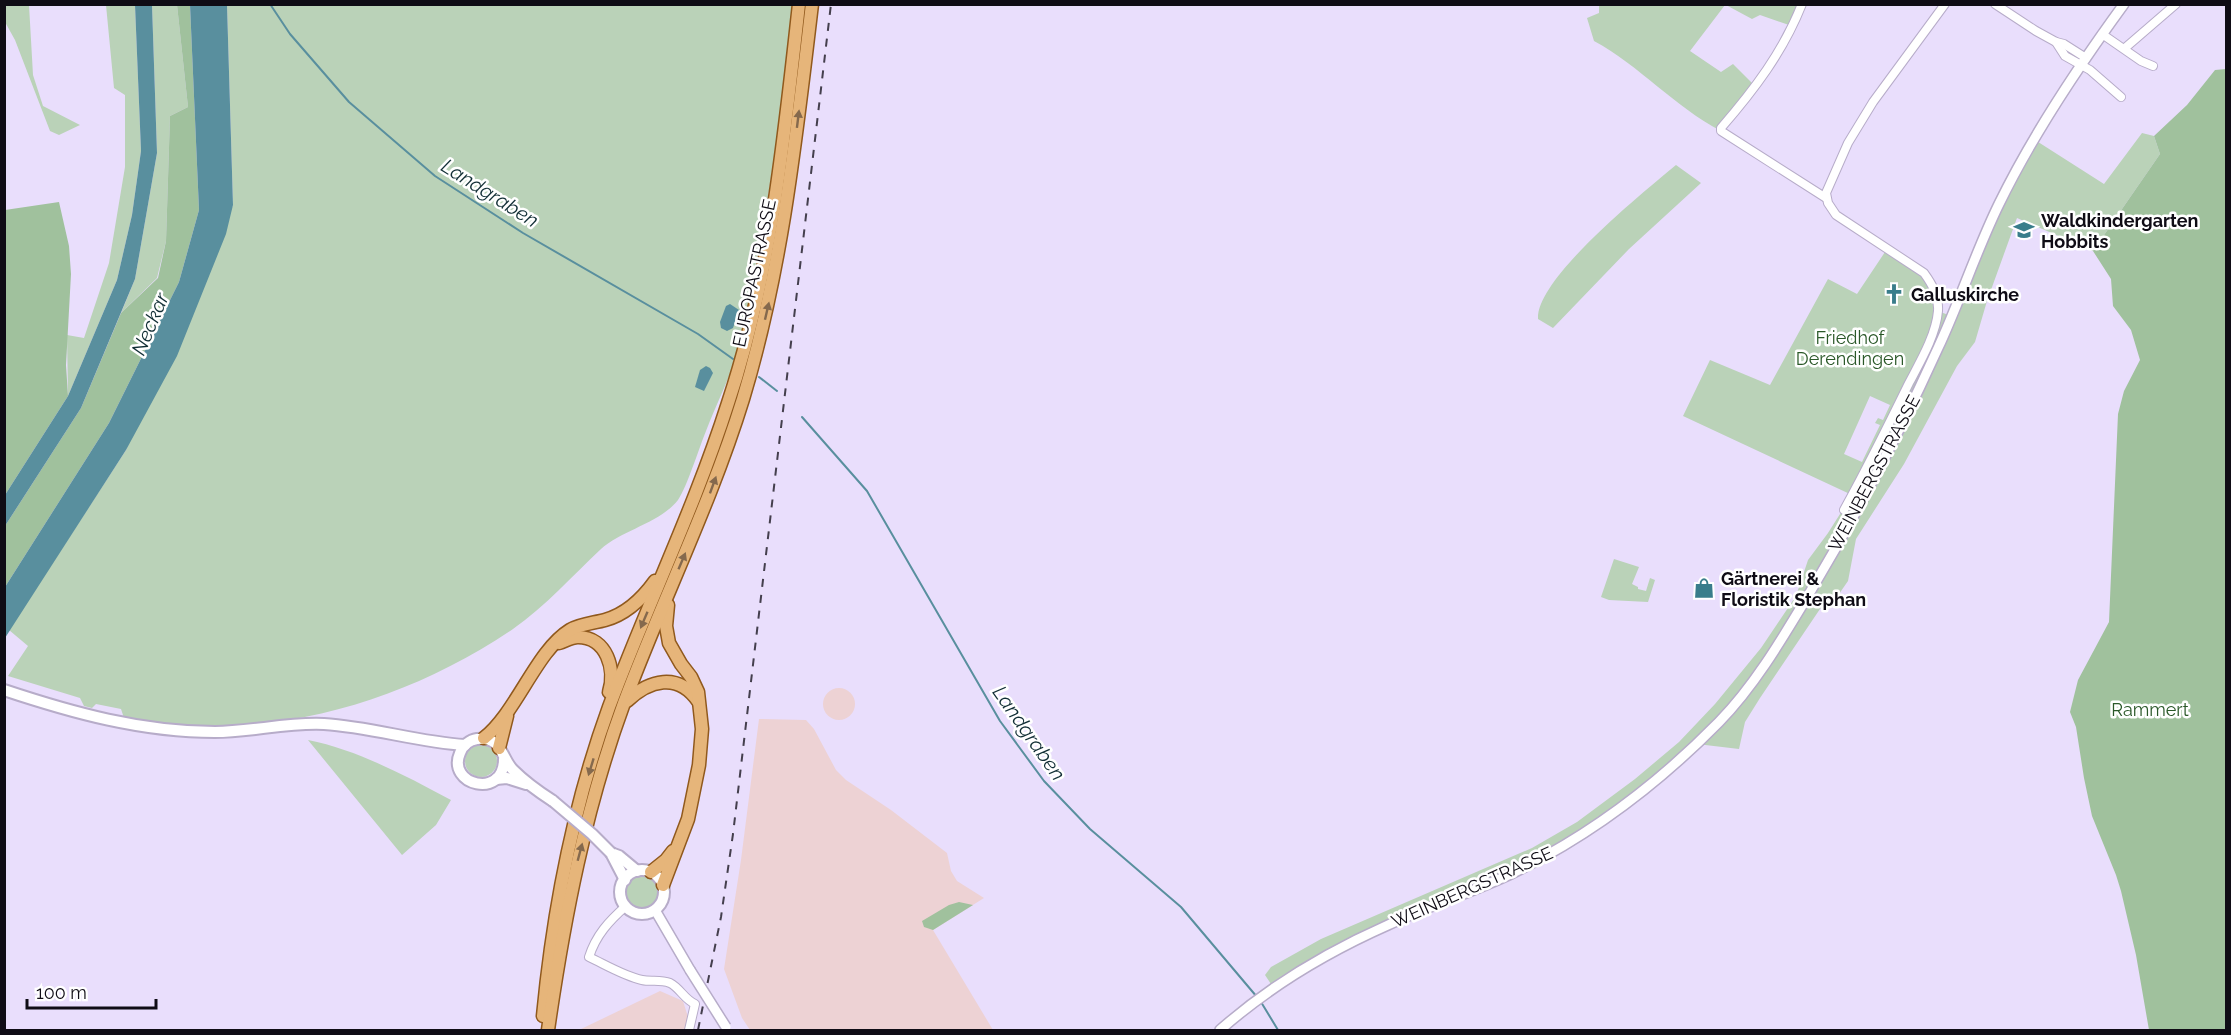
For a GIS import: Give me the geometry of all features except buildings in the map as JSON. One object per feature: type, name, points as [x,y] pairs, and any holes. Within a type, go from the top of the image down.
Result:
[{"type":"main road","name":"EUROPASTRASSE","points":[[667,566],[729,403],[758,293],[774,212],[799,4]]},
{"type":"main road","name":"EUROPASTRASSE","points":[[672,583],[722,461],[750,374],[774,280],[785,218],[812,4]]},
{"type":"main road","points":[[530,785],[507,778],[496,779],[485,784],[473,783],[462,774],[458,761],[460,753],[474,740],[484,738],[509,709],[555,644],[570,630],[622,614],[648,591],[667,566]]},
{"type":"main road","points":[[541,1030],[555,918],[586,782],[608,711],[632,647],[667,566]]},
{"type":"main road","points":[[548,1030],[574,875],[598,785],[624,704],[672,583]]},
{"type":"main road","points":[[637,871],[625,880],[621,887],[621,895],[626,906],[632,911],[640,914],[648,913],[655,909],[663,899],[663,885],[688,819],[699,765],[702,729],[698,692],[669,643],[666,626],[672,583]]},
{"type":"main road","points":[[555,644],[577,637],[587,639],[606,652],[612,666],[612,682],[606,701],[608,711]]},
{"type":"main road","points":[[624,704],[638,690],[650,684],[675,683],[684,687],[701,706]]},
{"type":"main road","points":[[4,690],[106,721],[153,728],[232,732],[323,724],[378,730],[433,743],[465,746]]},
{"type":"main road","points":[[496,779],[502,770],[501,753],[509,709]]},
{"type":"main road","points":[[484,738],[530,785],[592,834],[611,853],[625,880]]},
{"type":"main road","points":[[433,743],[458,761]]},
{"type":"main road","points":[[651,872],[666,860],[680,843]]},
{"type":"main road","points":[[611,853],[619,856],[637,871],[651,872],[663,885]]},
{"type":"street","points":[[1802,4],[1774,61],[1756,87],[1721,128],[1721,131],[1826,198]]},
{"type":"street","points":[[1844,510],[1918,365],[1938,311],[1937,299],[1924,273],[1842,220],[1831,209],[1826,193],[1831,178],[1862,118],[1945,4]]},
{"type":"street","points":[[1995,4],[2056,42],[2065,56],[2084,62],[2121,97]]},
{"type":"street","name":"WEINBERGSTRASSE","points":[[1220,1030],[1271,989],[1347,945],[1388,925],[1512,873],[1600,823],[1672,768],[1723,717],[1776,649],[1824,568],[1939,347],[1998,205],[2035,140],[2102,34],[2124,4]]},
{"type":"street","points":[[2125,48],[2176,4]]},
{"type":"street","points":[[2102,34],[2141,61],[2153,66]]},
{"type":"street","points":[[626,906],[600,933],[589,957],[643,980],[668,982],[676,986],[687,1000],[695,1004],[689,1030]]},
{"type":"street","points":[[655,909],[727,1029]]},
{"type":"shaded area","points":[[135,5],[152,5],[157,153],[135,279],[81,408],[5,526],[5,495],[68,396],[117,280],[132,215],[141,151]]},
{"type":"shaded area","points":[[190,5],[227,5],[233,205],[226,234],[177,356],[126,450],[5,638],[5,587],[109,423],[179,282],[199,210]]},
{"type":"shaded area","points":[[730,304],[739,310],[733,328],[727,331],[721,328],[720,322],[726,306]]},
{"type":"shaded area","points":[[706,366],[713,373],[704,391],[695,387],[700,370]]},
{"type":"shaded area","points":[[839,688],[850,693],[855,704],[850,715],[839,720],[828,715],[823,704],[828,693]]},
{"type":"shaded area","points":[[759,719],[806,720],[814,729],[836,770],[846,780],[891,810],[947,853],[951,871],[957,881],[984,898],[933,930],[993,1030],[750,1030],[742,1018],[724,969]]},
{"type":"shaded area","points":[[660,991],[683,1001],[688,1017],[687,1030],[579,1030]]},
{"type":"green space","points":[[5,4],[29,5],[33,75],[43,106],[80,125],[59,135],[50,131],[15,40],[5,22]]},
{"type":"green space","points":[[106,5],[135,5],[141,151],[132,215],[117,280],[68,396],[67,335],[84,338],[109,263],[125,167],[125,95],[114,88]]},
{"type":"green space","points":[[152,5],[177,5],[188,107],[170,116],[166,241],[157,278],[121,313],[135,279],[157,153]]},
{"type":"green space","points":[[177,5],[190,5],[199,210],[179,282],[109,423],[5,587],[5,526],[81,408],[121,313],[158,278],[166,241],[170,116],[188,107]]},
{"type":"green space","points":[[227,5],[793,5],[773,167],[744,330],[731,372],[678,500],[661,515],[601,549],[548,601],[513,629],[469,656],[423,679],[376,698],[327,712],[277,722],[227,726],[175,725],[124,718],[121,709],[96,704],[92,708],[84,706],[80,698],[8,676],[28,646],[9,630],[126,450],[233,205]]},
{"type":"green space","points":[[1599,5],[1725,5],[1690,51],[1721,72],[1733,64],[1756,87],[1721,131],[1688,110],[1627,62],[1594,41],[1587,18],[1599,13]]},
{"type":"green space","points":[[1726,5],[1802,5],[1792,26],[1760,15],[1752,19]]},
{"type":"green space","name":"Rammert","points":[[2226,69],[2226,1030],[2149,1030],[2136,955],[2121,891],[2092,816],[2076,727],[2070,712],[2078,680],[2109,622],[2118,414],[2124,391],[2140,360],[2131,330],[2113,306],[2111,279],[2093,251],[2160,154],[2154,136],[2187,105],[2215,70]]},
{"type":"green space","name":"Friedhof Derendingen","points":[[2142,133],[2154,136],[2160,154],[2093,251],[2017,218],[1975,342],[1957,366],[1904,464],[1856,539],[1848,581],[1839,594],[1822,606],[1760,698],[1745,722],[1739,749],[1697,744],[1672,768],[1556,850],[1388,925],[1273,987],[1265,975],[1271,967],[1321,939],[1532,848],[1577,822],[1635,779],[1679,742],[1715,704],[1761,648],[1796,596],[1808,560],[1852,495],[1683,416],[1710,360],[1770,385],[1828,279],[1857,294],[1887,249],[1930,282],[1938,311],[1951,316],[1982,242],[2035,140],[2104,184]],"holes":[[[1870,396],[1890,405],[1883,420],[1878,418],[1875,423],[1880,425],[1862,462],[1844,454]]]},
{"type":"green space","points":[[1676,165],[1701,183],[1629,249],[1553,328],[1538,319],[1542,302],[1554,281],[1572,259]]},
{"type":"green space","points":[[59,202],[69,246],[71,274],[66,365],[68,396],[5,495],[5,210]]},
{"type":"green space","points":[[1614,559],[1639,567],[1632,584],[1638,589],[1646,591],[1650,578],[1655,580],[1648,602],[1609,600],[1601,597]]},
{"type":"green space","points":[[308,740],[363,757],[451,800],[436,825],[402,855]]},
{"type":"green space","points":[[481,745],[492,750],[497,761],[492,772],[481,777],[470,772],[465,761],[470,750]]},
{"type":"green space","points":[[642,876],[653,881],[658,892],[653,903],[642,908],[631,903],[626,892],[631,881]]},
{"type":"green space","points":[[959,902],[973,905],[933,930],[924,927],[922,921],[949,905]]},
{"type":"waterway","name":"Landgraben","points":[[270,4],[290,34],[349,102],[435,176],[523,233],[698,334],[733,359]]},
{"type":"waterway","name":"Landgraben","points":[[759,377],[777,391]]},
{"type":"waterway","name":"Landgraben","points":[[802,417],[867,491],[1000,721],[1044,781],[1090,829],[1181,907],[1257,997]]},
{"type":"waterway","name":"Landgraben","points":[[1261,1002],[1278,1030]]},
{"type":"railway","points":[[698,1030],[721,917],[733,834],[831,4]]},
{"type":"place","name":"Waldkindergarten Hobbits","points":[[2024,230]]},
{"type":"place","name":"Galluskirche","points":[[1894,294]]},
{"type":"place","name":"Gärtnerei & Floristik Stephan","points":[[1704,588]]},
{"type":"water label","name":"Neckar","points":[[150,324]]}]
